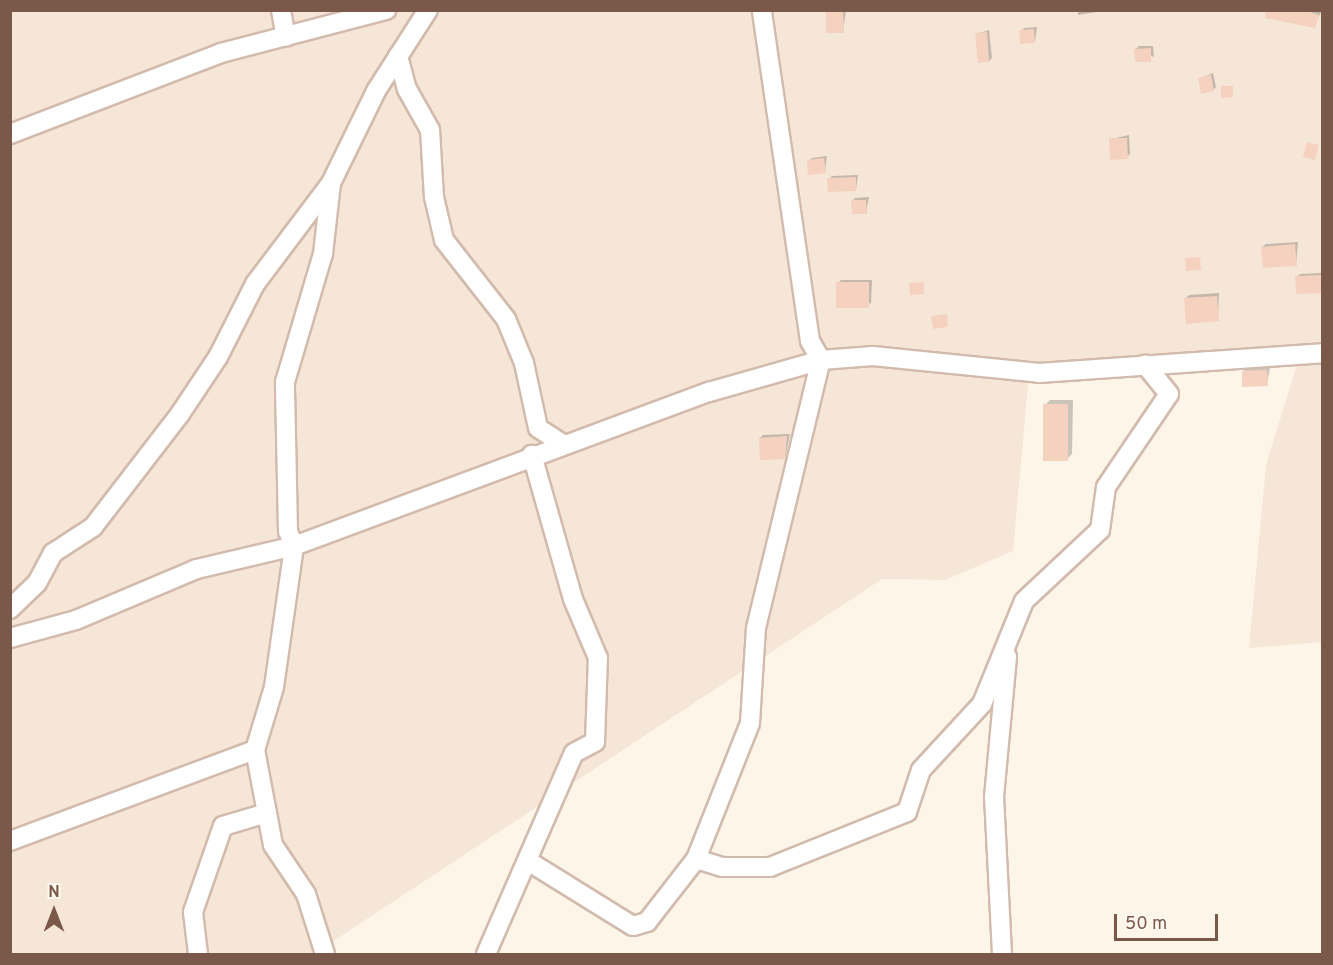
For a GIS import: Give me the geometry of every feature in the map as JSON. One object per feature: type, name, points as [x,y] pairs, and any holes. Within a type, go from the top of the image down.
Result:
[{"type":"street","points":[[281,10],[286,37]]},
{"type":"street","points":[[10,134],[127,93],[152,77],[386,10]]},
{"type":"street","points":[[10,609],[37,583],[53,553],[93,527],[180,414],[218,357],[255,284],[332,183],[398,56],[428,10]]},
{"type":"street","points":[[528,861],[633,926],[655,916],[696,859],[750,723],[756,628],[821,360],[810,341],[762,10]]},
{"type":"street","points":[[398,56],[407,89],[430,130],[434,197],[444,240],[506,319],[524,363],[538,428],[563,444]]},
{"type":"street","points":[[325,954],[306,894],[273,844],[255,750],[274,687],[294,546],[288,531],[284,393],[323,254],[332,183]]},
{"type":"street","points":[[10,638],[76,620],[197,569],[294,546],[532,455],[709,392],[821,360],[873,356],[1039,372],[1323,353]]},
{"type":"street","points":[[696,859],[722,867],[770,867],[898,819],[911,804],[921,770],[982,704],[1008,631],[1032,590],[1052,579],[1100,530],[1106,487],[1169,394],[1145,364]]},
{"type":"street","points":[[486,954],[574,753],[595,742],[598,658],[573,599],[532,455]]},
{"type":"street","points":[[1002,954],[994,797],[1008,631]]},
{"type":"street","points":[[10,841],[255,750]]},
{"type":"street","points":[[198,954],[193,912],[223,826],[267,813]]},
{"type":"shaded area","points":[[10,11],[1322,11],[1322,642],[1249,648],[1266,465],[1299,358],[1029,375],[1013,551],[945,580],[882,579],[314,954],[11,954]]},
{"type":"building","points":[[826,10],[843,10],[844,33],[826,33]]},
{"type":"building","points":[[1266,10],[1304,10],[1319,15],[1315,28],[1265,18]]},
{"type":"building","points":[[1034,29],[1035,43],[1020,44],[1019,30]]},
{"type":"building","points":[[987,32],[989,62],[978,63],[975,33]]},
{"type":"building","points":[[1151,48],[1151,62],[1135,62],[1134,49]]},
{"type":"building","points":[[1211,75],[1214,91],[1201,94],[1198,78]]},
{"type":"building","points":[[1221,86],[1233,86],[1233,97],[1221,98]]},
{"type":"building","points":[[1109,138],[1127,138],[1128,159],[1110,160]]},
{"type":"building","points":[[1307,142],[1319,145],[1315,160],[1303,157]]},
{"type":"building","points":[[824,158],[826,173],[808,175],[807,160]]},
{"type":"building","points":[[856,177],[856,191],[828,192],[827,178]]},
{"type":"building","points":[[851,200],[866,200],[867,214],[852,214]]},
{"type":"building","points":[[1295,244],[1297,266],[1263,268],[1261,247]]},
{"type":"building","points":[[1200,257],[1201,270],[1186,271],[1185,258]]},
{"type":"building","points":[[1323,275],[1323,293],[1296,294],[1295,276]]},
{"type":"building","points":[[836,282],[869,282],[869,308],[836,308]]},
{"type":"building","points":[[924,282],[924,294],[910,295],[909,283]]},
{"type":"building","points":[[1217,296],[1219,321],[1186,324],[1184,298]]},
{"type":"building","points":[[947,314],[948,327],[933,329],[931,316]]},
{"type":"building","points":[[1267,370],[1268,386],[1242,387],[1242,371]]},
{"type":"building","points":[[1043,404],[1068,404],[1068,461],[1043,461]]},
{"type":"building","points":[[787,436],[785,459],[760,460],[759,438]]}]
